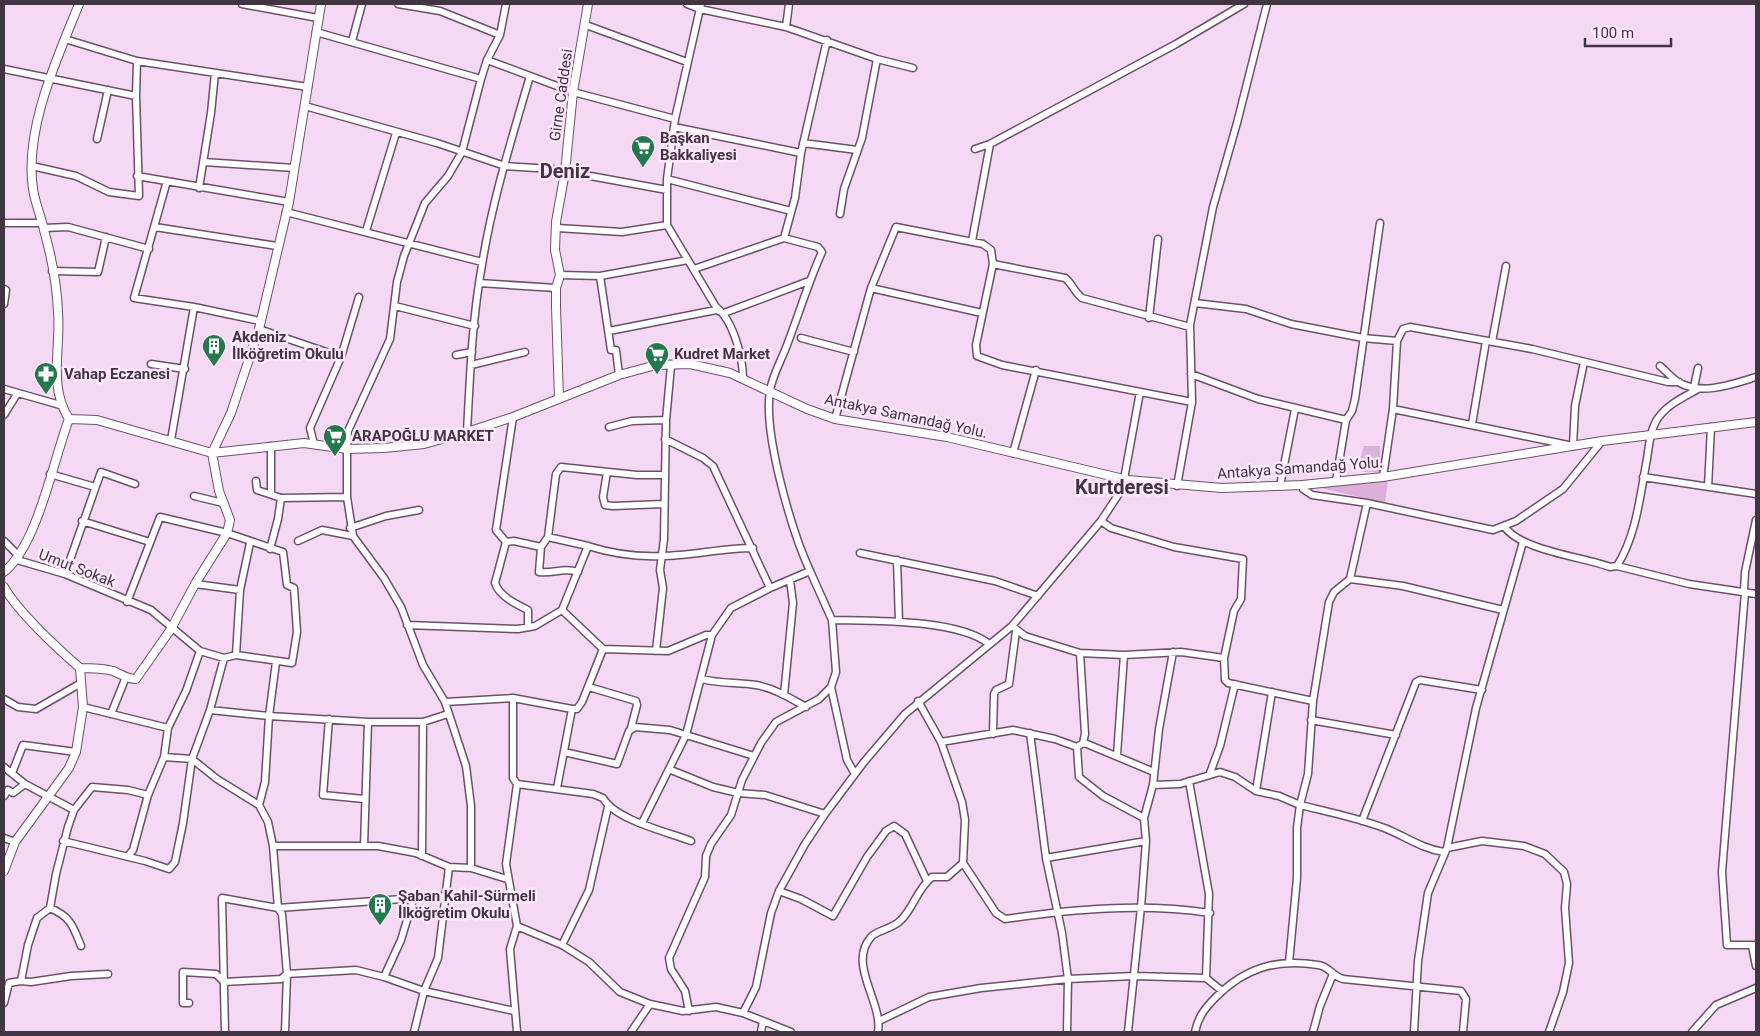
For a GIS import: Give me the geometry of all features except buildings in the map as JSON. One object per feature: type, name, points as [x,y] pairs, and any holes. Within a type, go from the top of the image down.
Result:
[{"type":"street","points":[[4,572],[18,558],[31,535],[69,419],[60,405],[57,390],[58,312],[43,226],[33,190],[32,166],[36,133],[49,78],[79,4]]},
{"type":"street","points":[[242,4],[318,18]]},
{"type":"street","points":[[4,587],[8,595],[41,632],[80,668],[114,672],[126,677],[136,678],[172,629],[195,584],[227,533],[230,520],[223,503],[212,453],[231,413],[259,325],[289,202],[321,4]]},
{"type":"street","points":[[352,41],[362,4]]},
{"type":"street","points":[[398,4],[440,11],[500,35]]},
{"type":"street","points":[[471,868],[470,806],[466,766],[445,702],[423,665],[401,607],[384,578],[353,536],[350,528],[347,496],[347,449],[348,431],[390,339],[397,282],[410,244],[425,203],[448,176],[462,152],[487,60],[500,35],[506,4]]},
{"type":"street","name":"Girne Caddesi","points":[[559,398],[556,358],[556,288],[560,275],[555,250],[556,228],[565,172],[573,92],[586,25],[588,4]]},
{"type":"street","points":[[687,4],[786,27],[877,59],[913,68]]},
{"type":"street","points":[[786,27],[789,4]]},
{"type":"street","points":[[975,149],[990,144],[1176,44],[1244,4]]},
{"type":"street","points":[[1178,486],[1192,402],[1190,327],[1213,208],[1267,4]]},
{"type":"street","points":[[700,6],[675,119],[667,179],[667,225],[716,307],[724,313],[740,352],[743,363],[743,379]]},
{"type":"street","points":[[586,25],[669,53],[687,62]]},
{"type":"street","points":[[316,32],[481,79]]},
{"type":"street","points":[[65,39],[137,61],[308,87]]},
{"type":"street","points":[[784,238],[795,198],[801,153],[827,40]]},
{"type":"street","points":[[840,214],[844,189],[862,138],[877,59]]},
{"type":"street","points":[[487,60],[573,92],[675,119]]},
{"type":"street","points":[[32,166],[76,176],[109,192],[139,196],[137,176],[137,61]]},
{"type":"street","points":[[4,69],[136,96]]},
{"type":"street","points":[[199,188],[204,162],[214,73]]},
{"type":"street","points":[[467,432],[470,365],[482,262],[505,166],[530,76]]},
{"type":"street","points":[[97,139],[108,90]]},
{"type":"street","points":[[305,106],[505,166],[565,172],[667,190]]},
{"type":"street","points":[[674,127],[801,153]]},
{"type":"street","points":[[366,231],[396,132]]},
{"type":"street","points":[[804,143],[857,150]]},
{"type":"street","points":[[972,241],[990,144]]},
{"type":"street","points":[[204,162],[294,168]]},
{"type":"street","points":[[137,176],[289,202]]},
{"type":"street","points":[[667,179],[791,211]]},
{"type":"street","points":[[167,181],[134,298],[194,307],[259,325],[341,358]]},
{"type":"street","points":[[286,212],[482,262]]},
{"type":"street","points":[[4,223],[68,228],[149,249]]},
{"type":"street","points":[[1336,481],[1346,420],[1352,411],[1355,399],[1380,223]]},
{"type":"street","points":[[556,228],[622,232],[667,225]]},
{"type":"street","points":[[155,227],[277,246]]},
{"type":"street","points":[[835,419],[871,288],[896,227],[972,241],[983,244],[990,250],[993,264],[982,312],[976,356],[1002,365],[1036,370],[1079,382],[1192,402]]},
{"type":"street","points":[[52,271],[98,272],[106,237]]},
{"type":"street","points":[[689,1011],[688,997],[671,969],[670,955],[685,926],[705,877],[706,856],[711,844],[731,815],[742,780],[754,756],[776,722],[820,699],[831,687],[836,672],[832,620],[797,542],[774,449],[770,424],[770,391],[809,281],[822,252],[818,247],[784,238],[694,269]]},
{"type":"street","points":[[1149,318],[1158,238]]},
{"type":"street","points":[[560,275],[600,276],[688,260]]},
{"type":"street","points":[[993,264],[1065,278],[1069,281],[1074,292],[1082,298],[1149,318],[1190,327]]},
{"type":"street","points":[[1472,424],[1506,266]]},
{"type":"street","points":[[600,276],[611,350],[616,350],[619,375]]},
{"type":"street","points":[[609,331],[716,310],[724,313],[809,281]]},
{"type":"street","points":[[479,283],[556,288]]},
{"type":"street","points":[[871,288],[982,312]]},
{"type":"street","points":[[4,289],[6,290],[4,304]]},
{"type":"street","points":[[314,444],[310,428],[341,358],[359,297]]},
{"type":"street","points":[[1195,303],[1246,309],[1291,324],[1363,338],[1397,341]]},
{"type":"street","points":[[395,306],[475,326]]},
{"type":"street","points":[[170,440],[194,307]]},
{"type":"street","points":[[1383,478],[1393,409],[1397,341],[1403,329],[1410,327],[1489,341],[1668,382],[1678,382],[1696,388],[1726,386],[1756,377]]},
{"type":"street","points":[[801,338],[854,352]]},
{"type":"street","points":[[456,355],[472,352]]},
{"type":"street","points":[[470,365],[525,352]]},
{"type":"street","points":[[1393,409],[1573,446],[1575,406],[1584,362]]},
{"type":"street","points":[[151,364],[184,369]]},
{"type":"street","name":"Antakya Samandağ Yolu.","points":[[69,419],[97,420],[212,453],[271,446],[314,444],[347,449],[384,448],[424,444],[467,432],[513,417],[619,375],[656,366],[690,364],[730,373],[835,419],[946,437],[1126,480],[1178,486],[1222,488],[1302,485],[1383,478],[1602,441],[1756,422]]},
{"type":"street","points":[[656,651],[663,588],[660,556],[664,539],[666,420],[671,366]]},
{"type":"street","points":[[1660,366],[1678,382]]},
{"type":"street","points":[[1696,388],[1698,368]]},
{"type":"street","points":[[1013,453],[1036,370]]},
{"type":"street","points":[[1191,374],[1258,399],[1346,420]]},
{"type":"street","points":[[4,388],[17,394],[60,405]]},
{"type":"street","points":[[1617,566],[1631,535],[1651,434],[1657,420],[1668,407],[1696,388]]},
{"type":"street","points":[[743,1013],[756,987],[771,913],[779,891],[805,844],[855,774],[918,701],[989,644],[1014,628],[1038,596],[1101,521],[1126,480],[1140,392]]},
{"type":"street","points":[[4,415],[17,394]]},
{"type":"street","points":[[1280,486],[1295,409]]},
{"type":"street","points":[[513,417],[496,530],[506,542],[541,547]]},
{"type":"street","points":[[609,427],[632,421],[666,420]]},
{"type":"street","points":[[1708,487],[1711,427]]},
{"type":"street","points":[[666,439],[703,458],[713,466],[753,548],[770,588]]},
{"type":"street","points":[[1302,485],[1312,495],[1367,503],[1493,530],[1516,521],[1563,489],[1602,441]]},
{"type":"street","points":[[271,446],[271,493]]},
{"type":"street","points":[[578,572],[570,569],[547,573],[539,572],[541,547],[548,537],[556,474],[561,467],[665,475]]},
{"type":"street","points":[[65,574],[82,521],[101,472],[135,484]]},
{"type":"street","points":[[607,472],[603,497],[605,504],[613,506],[664,504]]},
{"type":"street","points":[[50,474],[95,487]]},
{"type":"street","points":[[1643,477],[1756,494]]},
{"type":"street","points":[[256,481],[257,490],[271,493],[281,498],[347,496]]},
{"type":"street","points":[[194,496],[223,503]]},
{"type":"street","points":[[270,549],[281,498]]},
{"type":"street","points":[[1289,963],[1297,878],[1297,828],[1300,805],[1308,774],[1314,701],[1330,597],[1350,580],[1367,503]]},
{"type":"street","points":[[350,528],[386,516],[419,510]]},
{"type":"street","points":[[127,602],[160,517],[227,533],[250,543],[283,552],[287,585],[294,588],[297,632],[292,663],[236,655],[224,658],[200,651],[186,691],[168,728],[164,757],[148,794],[133,850],[128,856]]},
{"type":"street","points":[[1756,520],[1745,572],[1722,872],[1722,904],[1727,945],[1754,946],[1756,966]]},
{"type":"street","points":[[82,521],[150,542]]},
{"type":"street","points":[[1101,521],[1110,528],[1174,548],[1243,559],[1241,599],[1234,611],[1224,658],[1225,680],[1235,684],[1314,701]]},
{"type":"street","points":[[1504,526],[1509,533],[1523,542],[1610,567],[1617,566],[1689,584],[1756,594]]},
{"type":"street","points":[[298,541],[322,530],[353,536]]},
{"type":"street","points":[[548,537],[603,551],[660,556],[732,548],[753,548]]},
{"type":"street","name":"Umut Sokak","points":[[4,541],[18,558],[65,574],[127,602],[150,610],[200,651]]},
{"type":"street","points":[[506,542],[495,583],[496,588],[512,601],[528,610],[528,627]]},
{"type":"street","points":[[1414,1032],[1420,941],[1428,893],[1446,850],[1468,740],[1523,542]]},
{"type":"street","points":[[236,655],[240,590],[250,543]]},
{"type":"street","points":[[407,626],[518,629],[535,626],[562,610],[588,546]]},
{"type":"street","points":[[860,553],[898,560],[914,566],[995,581],[1038,596]]},
{"type":"street","points":[[898,560],[899,622]]},
{"type":"street","points":[[642,823],[671,770],[686,735],[712,636],[731,608],[770,588],[810,572]]},
{"type":"street","points":[[784,695],[793,603],[790,580]]},
{"type":"street","points":[[1350,580],[1403,586],[1503,610]]},
{"type":"street","points":[[195,584],[240,590]]},
{"type":"street","points":[[562,610],[603,649],[668,651],[684,647],[706,635],[712,636]]},
{"type":"street","points":[[832,620],[899,622],[966,631],[978,636],[989,644]]},
{"type":"street","points":[[1014,628],[1025,636],[1080,653],[1124,655],[1173,652],[1224,658]]},
{"type":"street","points":[[993,734],[994,694],[996,690],[1009,684],[1014,628]]},
{"type":"street","points":[[445,702],[513,698],[578,709],[589,687],[603,649]]},
{"type":"street","points":[[1128,1032],[1141,908],[1146,841],[1144,818],[1153,785],[1158,728],[1173,652]]},
{"type":"street","points":[[1080,653],[1085,734],[1080,745],[1079,777],[1103,796],[1144,818]]},
{"type":"street","points":[[1117,755],[1124,655]]},
{"type":"street","points":[[64,841],[128,856],[169,869],[174,862],[183,823],[192,759],[210,710],[224,658]]},
{"type":"street","points":[[259,805],[265,782],[268,716],[276,662]]},
{"type":"street","points":[[4,871],[15,842],[69,768],[76,752],[83,707],[80,668]]},
{"type":"street","points":[[111,714],[126,677]]},
{"type":"street","points":[[702,679],[728,684],[758,685],[784,695],[806,708]]},
{"type":"street","points":[[1362,821],[1415,684],[1418,681],[1482,690]]},
{"type":"street","points":[[4,699],[18,707],[36,709],[81,683]]},
{"type":"street","points":[[1210,773],[1220,746],[1235,684]]},
{"type":"street","points":[[564,752],[617,764],[631,728],[637,705],[636,701],[589,687]]},
{"type":"street","points":[[831,687],[846,760],[855,774]]},
{"type":"street","points":[[1256,791],[1272,692]]},
{"type":"street","points":[[513,698],[513,778],[517,784],[506,864],[507,879],[517,926],[510,949],[517,1032]]},
{"type":"street","points":[[918,701],[941,742],[962,802],[966,820],[963,863],[996,913],[1005,919],[1057,911],[1112,906],[1179,909],[1210,913]]},
{"type":"street","points":[[83,707],[168,728]]},
{"type":"street","points":[[556,788],[572,709]]},
{"type":"street","points":[[210,710],[268,716],[368,722],[422,722],[448,714]]},
{"type":"street","points":[[328,719],[323,795],[364,799]]},
{"type":"street","points":[[1312,720],[1396,735]]},
{"type":"street","points":[[364,846],[364,799],[368,722]]},
{"type":"street","points":[[422,722],[422,856]]},
{"type":"street","points":[[631,728],[664,729],[754,756]]},
{"type":"street","points":[[941,742],[1013,730],[1117,755],[1154,772]]},
{"type":"street","points":[[1030,733],[1046,858],[1068,979],[1067,1032]]},
{"type":"street","points":[[12,773],[23,745],[76,752]]},
{"type":"street","points":[[164,757],[192,759],[217,780],[259,805],[268,822],[273,846],[278,908],[282,914],[287,974],[285,1032]]},
{"type":"street","points":[[4,767],[25,784],[74,810]]},
{"type":"street","points":[[671,770],[713,786],[738,793],[765,795],[825,814]]},
{"type":"street","points":[[1153,785],[1189,781],[1210,773],[1227,774],[1256,791],[1362,821],[1388,830],[1417,845],[1446,850],[1482,841],[1524,846],[1545,854],[1564,872],[1567,884],[1565,908],[1569,963],[1564,992],[1549,1032]]},
{"type":"street","points":[[1189,781],[1207,870],[1210,913],[1206,978]]},
{"type":"street","points":[[4,796],[8,790],[13,793],[25,784]]},
{"type":"street","points":[[517,784],[556,788],[604,798],[608,807],[590,890],[562,945]]},
{"type":"street","points":[[21,981],[28,945],[37,918],[50,908],[64,841],[74,810],[92,787],[148,794]]},
{"type":"street","points":[[608,807],[642,823],[691,841]]},
{"type":"street","points":[[779,891],[801,898],[833,916],[867,858],[886,831],[894,826],[905,834],[927,880]]},
{"type":"street","points":[[4,838],[15,842]]},
{"type":"street","points":[[1046,858],[1146,841]]},
{"type":"street","points":[[273,846],[378,846],[416,853],[449,867],[471,868],[507,879]]},
{"type":"street","points":[[878,1032],[877,1008],[862,961],[864,948],[872,935],[889,930],[901,921],[922,885],[927,880],[932,877],[948,877],[963,863]]},
{"type":"street","points":[[414,1032],[424,991],[438,958],[449,867]]},
{"type":"street","points":[[226,1032],[222,898],[278,908],[414,900],[444,896]]},
{"type":"street","points":[[384,977],[401,940],[414,900]]},
{"type":"street","points":[[50,908],[60,912],[72,922],[81,946]]},
{"type":"street","points":[[517,926],[562,945],[589,962],[620,992],[650,1004],[689,1011],[716,1007],[743,1013],[791,1032]]},
{"type":"street","points":[[1195,1032],[1202,1010],[1244,974],[1270,965],[1289,963],[1326,967],[1333,974],[1343,979],[1463,992],[1466,1001],[1463,1032]]},
{"type":"street","points":[[189,1003],[183,1003],[183,972],[216,974],[224,982],[281,979],[287,974],[356,970],[384,977],[424,991],[514,1011]]},
{"type":"street","points":[[4,1003],[9,983],[108,974]]},
{"type":"street","points":[[1313,1032],[1320,1006],[1333,974]]},
{"type":"street","points":[[879,1021],[929,997],[981,988],[1068,979],[1134,976],[1206,978],[1222,991]]},
{"type":"street","points":[[1692,1032],[1716,1004],[1756,988]]},
{"type":"street","points":[[632,1032],[650,1004]]},
{"type":"street","points":[[760,1032],[763,1021]]},
{"type":"shaded area","points":[[1364,446],[1380,446],[1380,472],[1362,472],[1362,467],[1359,465],[1363,463],[1360,459]]},
{"type":"shaded area","points":[[1388,481],[1385,503],[1316,487]]},
{"type":"place","name":"Başkan Bakkaliyesi","points":[[643,168]]},
{"type":"place","name":"Akdeniz İlköğretim Okulu","points":[[214,367]]},
{"type":"place","name":"Kudret Market","points":[[657,375]]},
{"type":"place","name":"Vahap Eczanesi","points":[[46,395]]},
{"type":"place","name":"ARAPOĞLU MARKET","points":[[335,457]]},
{"type":"place","name":"Şaban Kahil-Sürmeli İlköğretim Okulu","points":[[380,926]]},
{"type":"district","name":"Deniz","points":[[565,171]]},
{"type":"district","name":"Kurtderesi","points":[[1122,487]]}]
